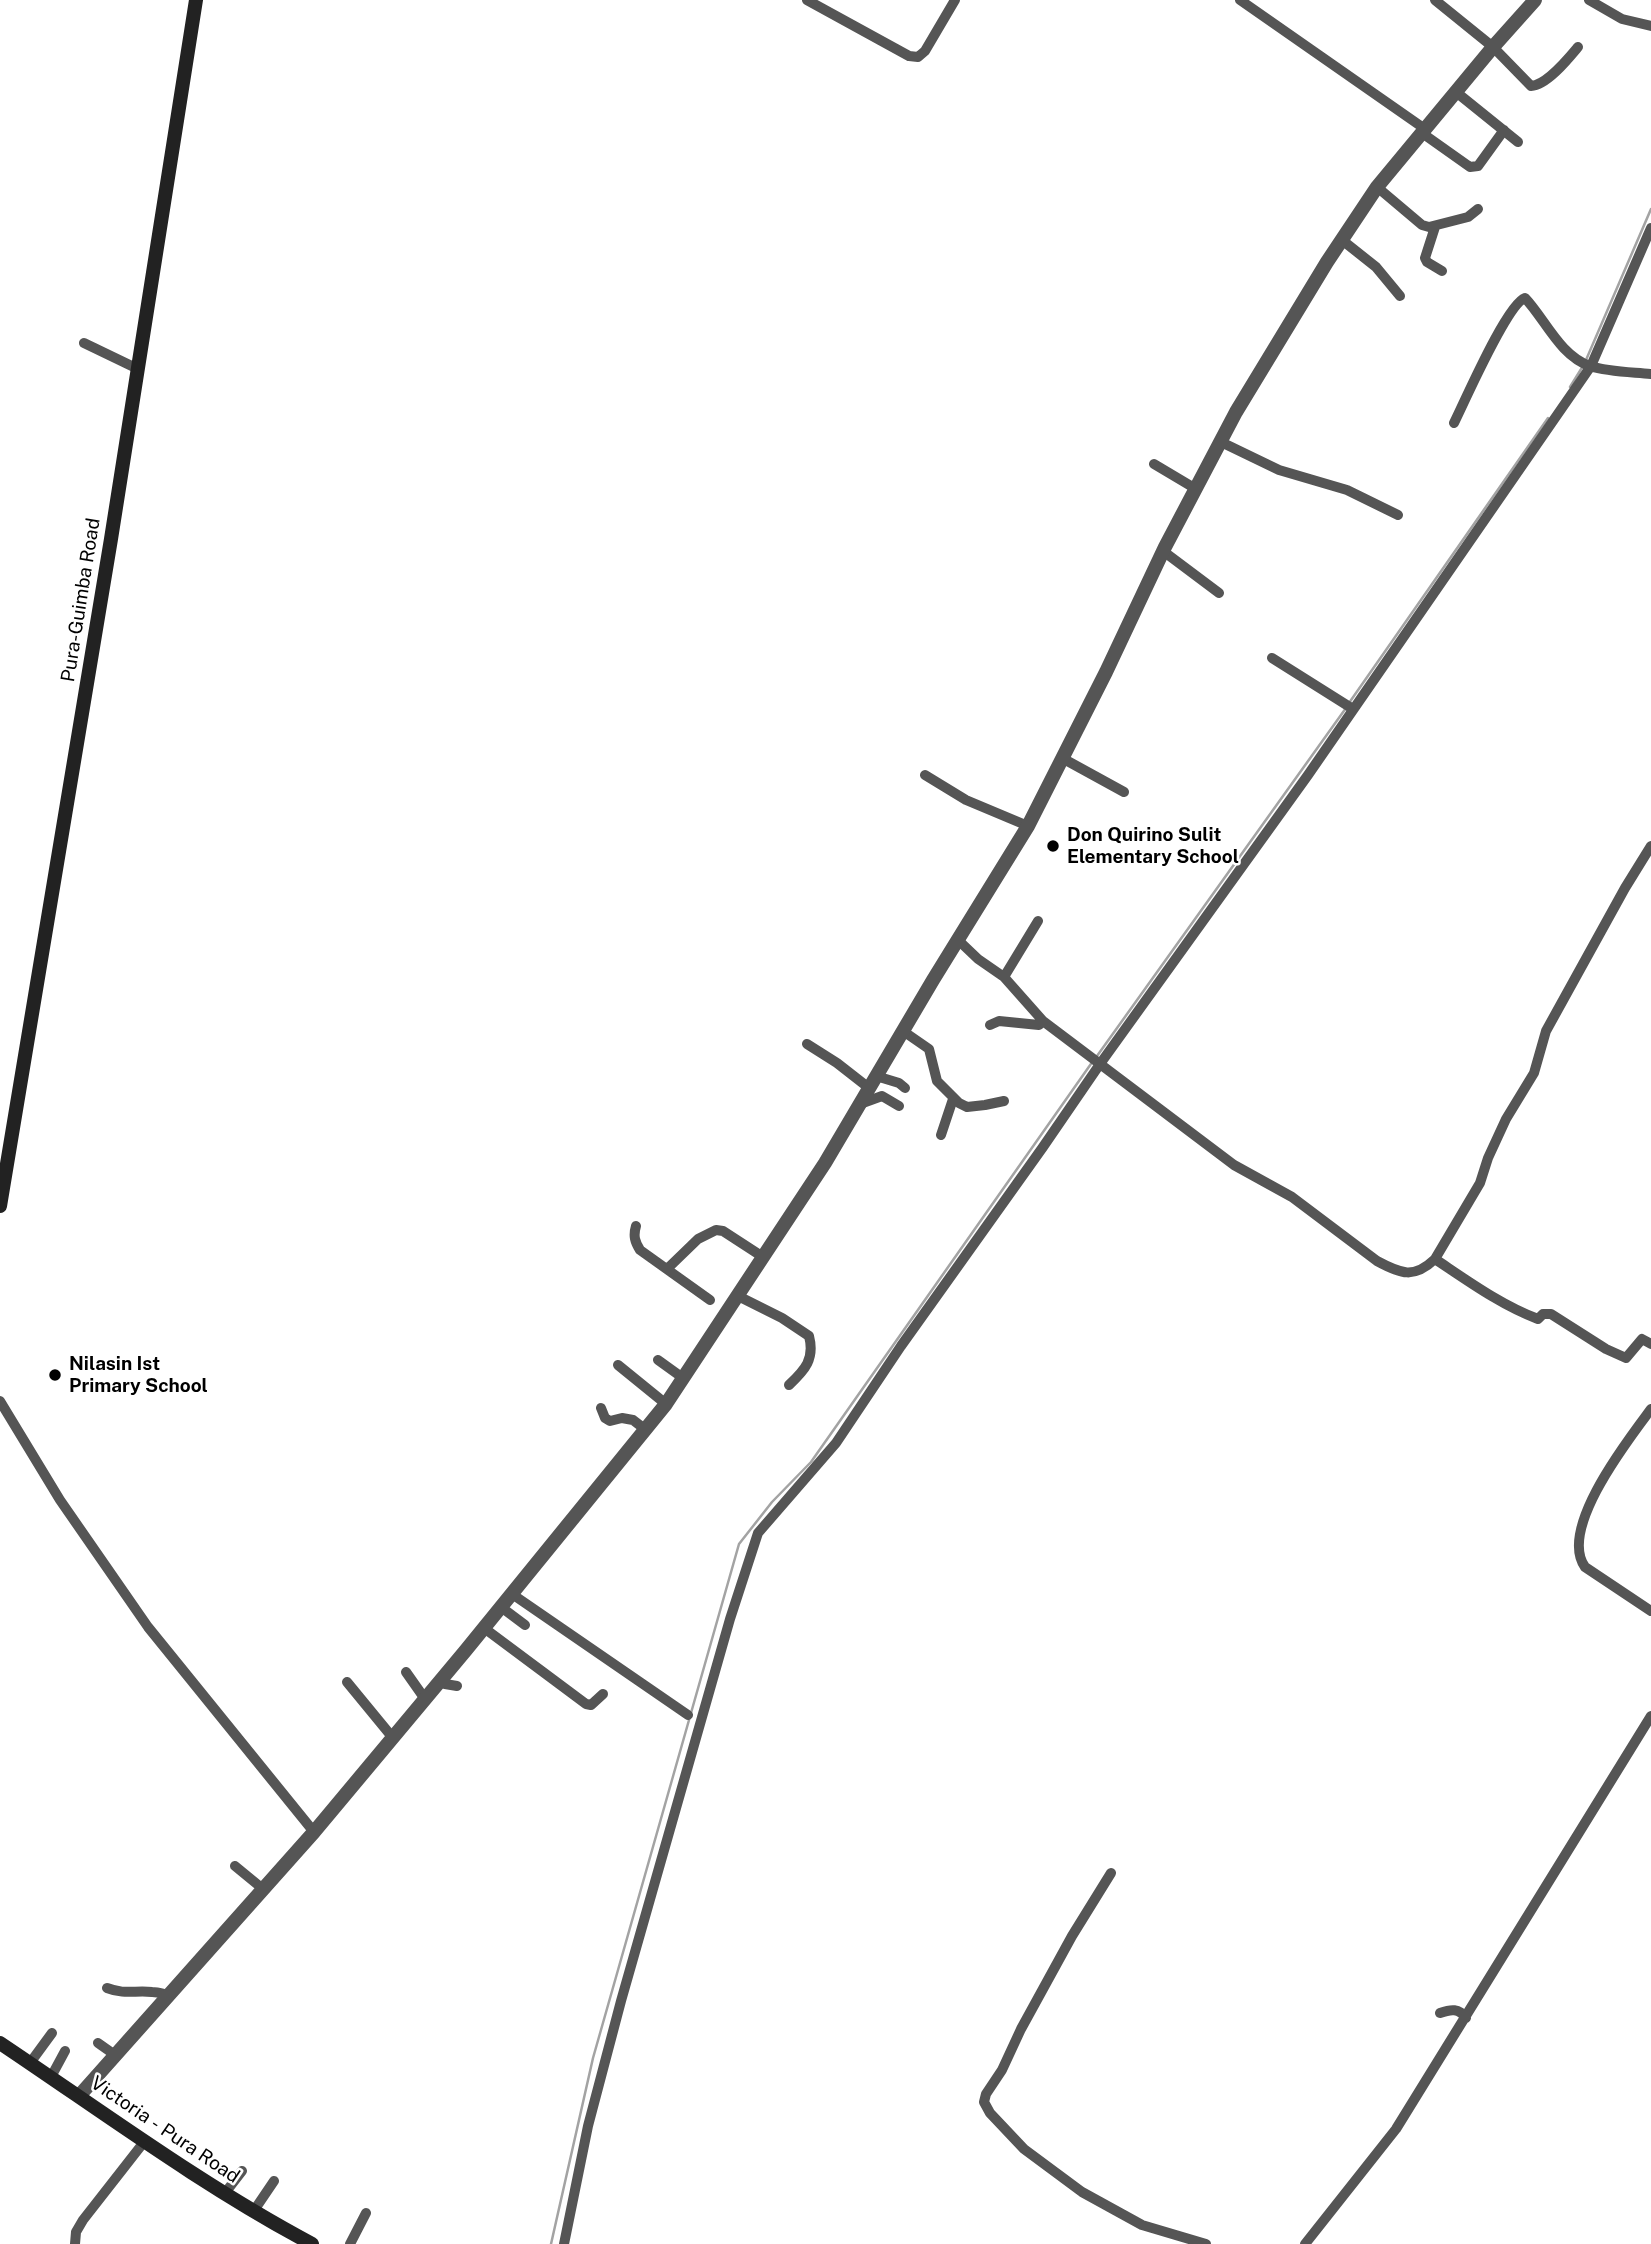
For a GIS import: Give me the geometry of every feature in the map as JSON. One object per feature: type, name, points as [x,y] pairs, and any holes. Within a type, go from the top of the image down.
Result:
[{"type":"main road","name":"Pura-Guimba Road","points":[[0,1206],[196,0]]},
{"type":"main road","name":"Victoria - Pura Road","points":[[0,2043],[144,2142],[253,2212],[312,2244]]},
{"type":"street","points":[[807,0],[909,56],[918,57],[925,51],[955,0]]},
{"type":"street","points":[[1240,0],[1424,131],[1470,167],[1478,166],[1504,130]]},
{"type":"street","points":[[1435,0],[1493,47],[1531,86],[1538,86],[1578,47]]},
{"type":"street","points":[[79,2096],[314,1832],[441,1681],[666,1404],[825,1163],[957,939],[1028,826],[1163,551],[1236,412],[1342,240],[1377,187],[1535,0]]},
{"type":"street","points":[[1589,0],[1622,19],[1651,26]]},
{"type":"street","points":[[1456,92],[1518,142]]},
{"type":"street","points":[[1377,187],[1422,225],[1435,227],[1468,217],[1478,209]]},
{"type":"street","points":[[1435,227],[1425,258],[1442,271]]},
{"type":"street","points":[[564,2244],[588,2126],[621,2001],[748,1559],[758,1533],[835,1443],[1353,709],[1591,366],[1651,228]]},
{"type":"street","points":[[1342,240],[1376,267],[1400,296]]},
{"type":"street","points":[[1454,422],[1513,307],[1520,299],[1525,298],[1557,340],[1577,360],[1591,366],[1651,374]]},
{"type":"street","points":[[84,343],[138,369]]},
{"type":"street","points":[[1221,442],[1279,470],[1347,490],[1398,515]]},
{"type":"street","points":[[1154,464],[1196,489]]},
{"type":"street","points":[[1163,551],[1219,593]]},
{"type":"street","points":[[1272,658],[1353,709]]},
{"type":"street","points":[[1062,758],[1124,792]]},
{"type":"street","points":[[925,775],[966,800],[1028,826]]},
{"type":"street","points":[[957,939],[978,959],[1004,977],[1043,1021],[1234,1165],[1292,1197],[1377,1261],[1405,1273],[1419,1271],[1436,1259],[1480,1183],[1506,1119],[1534,1073],[1546,1031],[1651,846]]},
{"type":"street","points":[[1004,977],[1038,920]]},
{"type":"street","points":[[990,1025],[999,1021],[1039,1025],[1043,1021]]},
{"type":"street","points":[[903,1031],[929,1049],[937,1082],[953,1099],[967,1107],[1004,1101]]},
{"type":"street","points":[[807,1044],[873,1082],[899,1083],[905,1088]]},
{"type":"street","points":[[860,1104],[882,1096],[899,1106]]},
{"type":"street","points":[[941,1135],[953,1099]]},
{"type":"street","points":[[636,1226],[635,1242],[640,1250],[710,1300]]},
{"type":"street","points":[[667,1269],[698,1239],[716,1230],[723,1231],[763,1257]]},
{"type":"street","points":[[1436,1259],[1522,1313],[1538,1319],[1543,1314],[1551,1314],[1606,1349],[1626,1358],[1643,1339],[1651,1343]]},
{"type":"street","points":[[738,1296],[782,1318],[809,1336],[809,1365],[789,1385]]},
{"type":"street","points":[[658,1360],[683,1378]]},
{"type":"street","points":[[618,1365],[666,1404]]},
{"type":"street","points":[[0,1401],[60,1500],[148,1627],[314,1832]]},
{"type":"street","points":[[601,1408],[610,1421],[622,1418],[633,1420],[646,1430]]},
{"type":"street","points":[[1651,1409],[1611,1464],[1591,1500],[1578,1550],[1580,1561],[1585,1567],[1651,1611]]},
{"type":"street","points":[[512,1594],[688,1715]]},
{"type":"street","points":[[501,1607],[525,1625]]},
{"type":"street","points":[[484,1628],[586,1704],[591,1705],[603,1694]]},
{"type":"street","points":[[405,1672],[425,1699]]},
{"type":"street","points":[[441,1681],[457,1686]]},
{"type":"street","points":[[346,1682],[393,1738]]},
{"type":"street","points":[[1305,2244],[1396,2129],[1651,1716]]},
{"type":"street","points":[[235,1866],[263,1889]]},
{"type":"street","points":[[1111,1873],[1072,1936],[984,2102],[1024,2149],[1082,2192],[1142,2225],[1206,2244]]},
{"type":"street","points":[[107,1988],[117,1992],[151,1991],[169,1996]]},
{"type":"street","points":[[1440,2013],[1449,2009],[1458,2010],[1466,2018]]},
{"type":"street","points":[[30,2063],[52,2033]]},
{"type":"street","points":[[98,2043],[116,2055]]},
{"type":"street","points":[[51,2077],[65,2051]]},
{"type":"street","points":[[75,2244],[76,2232],[83,2220],[144,2142]]},
{"type":"street","points":[[225,2193],[242,2171]]},
{"type":"street","points":[[253,2212],[274,2181]]},
{"type":"street","points":[[351,2244],[366,2213]]},
{"type":"waterway","points":[[1586,360],[1651,209]]},
{"type":"waterway","points":[[1570,387],[1583,366]]},
{"type":"waterway","points":[[1349,703],[1548,418]]},
{"type":"waterway","points":[[1097,1056],[1346,708]]},
{"type":"waterway","points":[[551,2244],[593,2058],[739,1544],[772,1502],[811,1462],[1093,1061]]},
{"type":"place","name":"Don Quirino Sulit Elementary School","points":[[1053,846]]},
{"type":"place","name":"Nilasin Ist Primary School","points":[[55,1375]]}]
